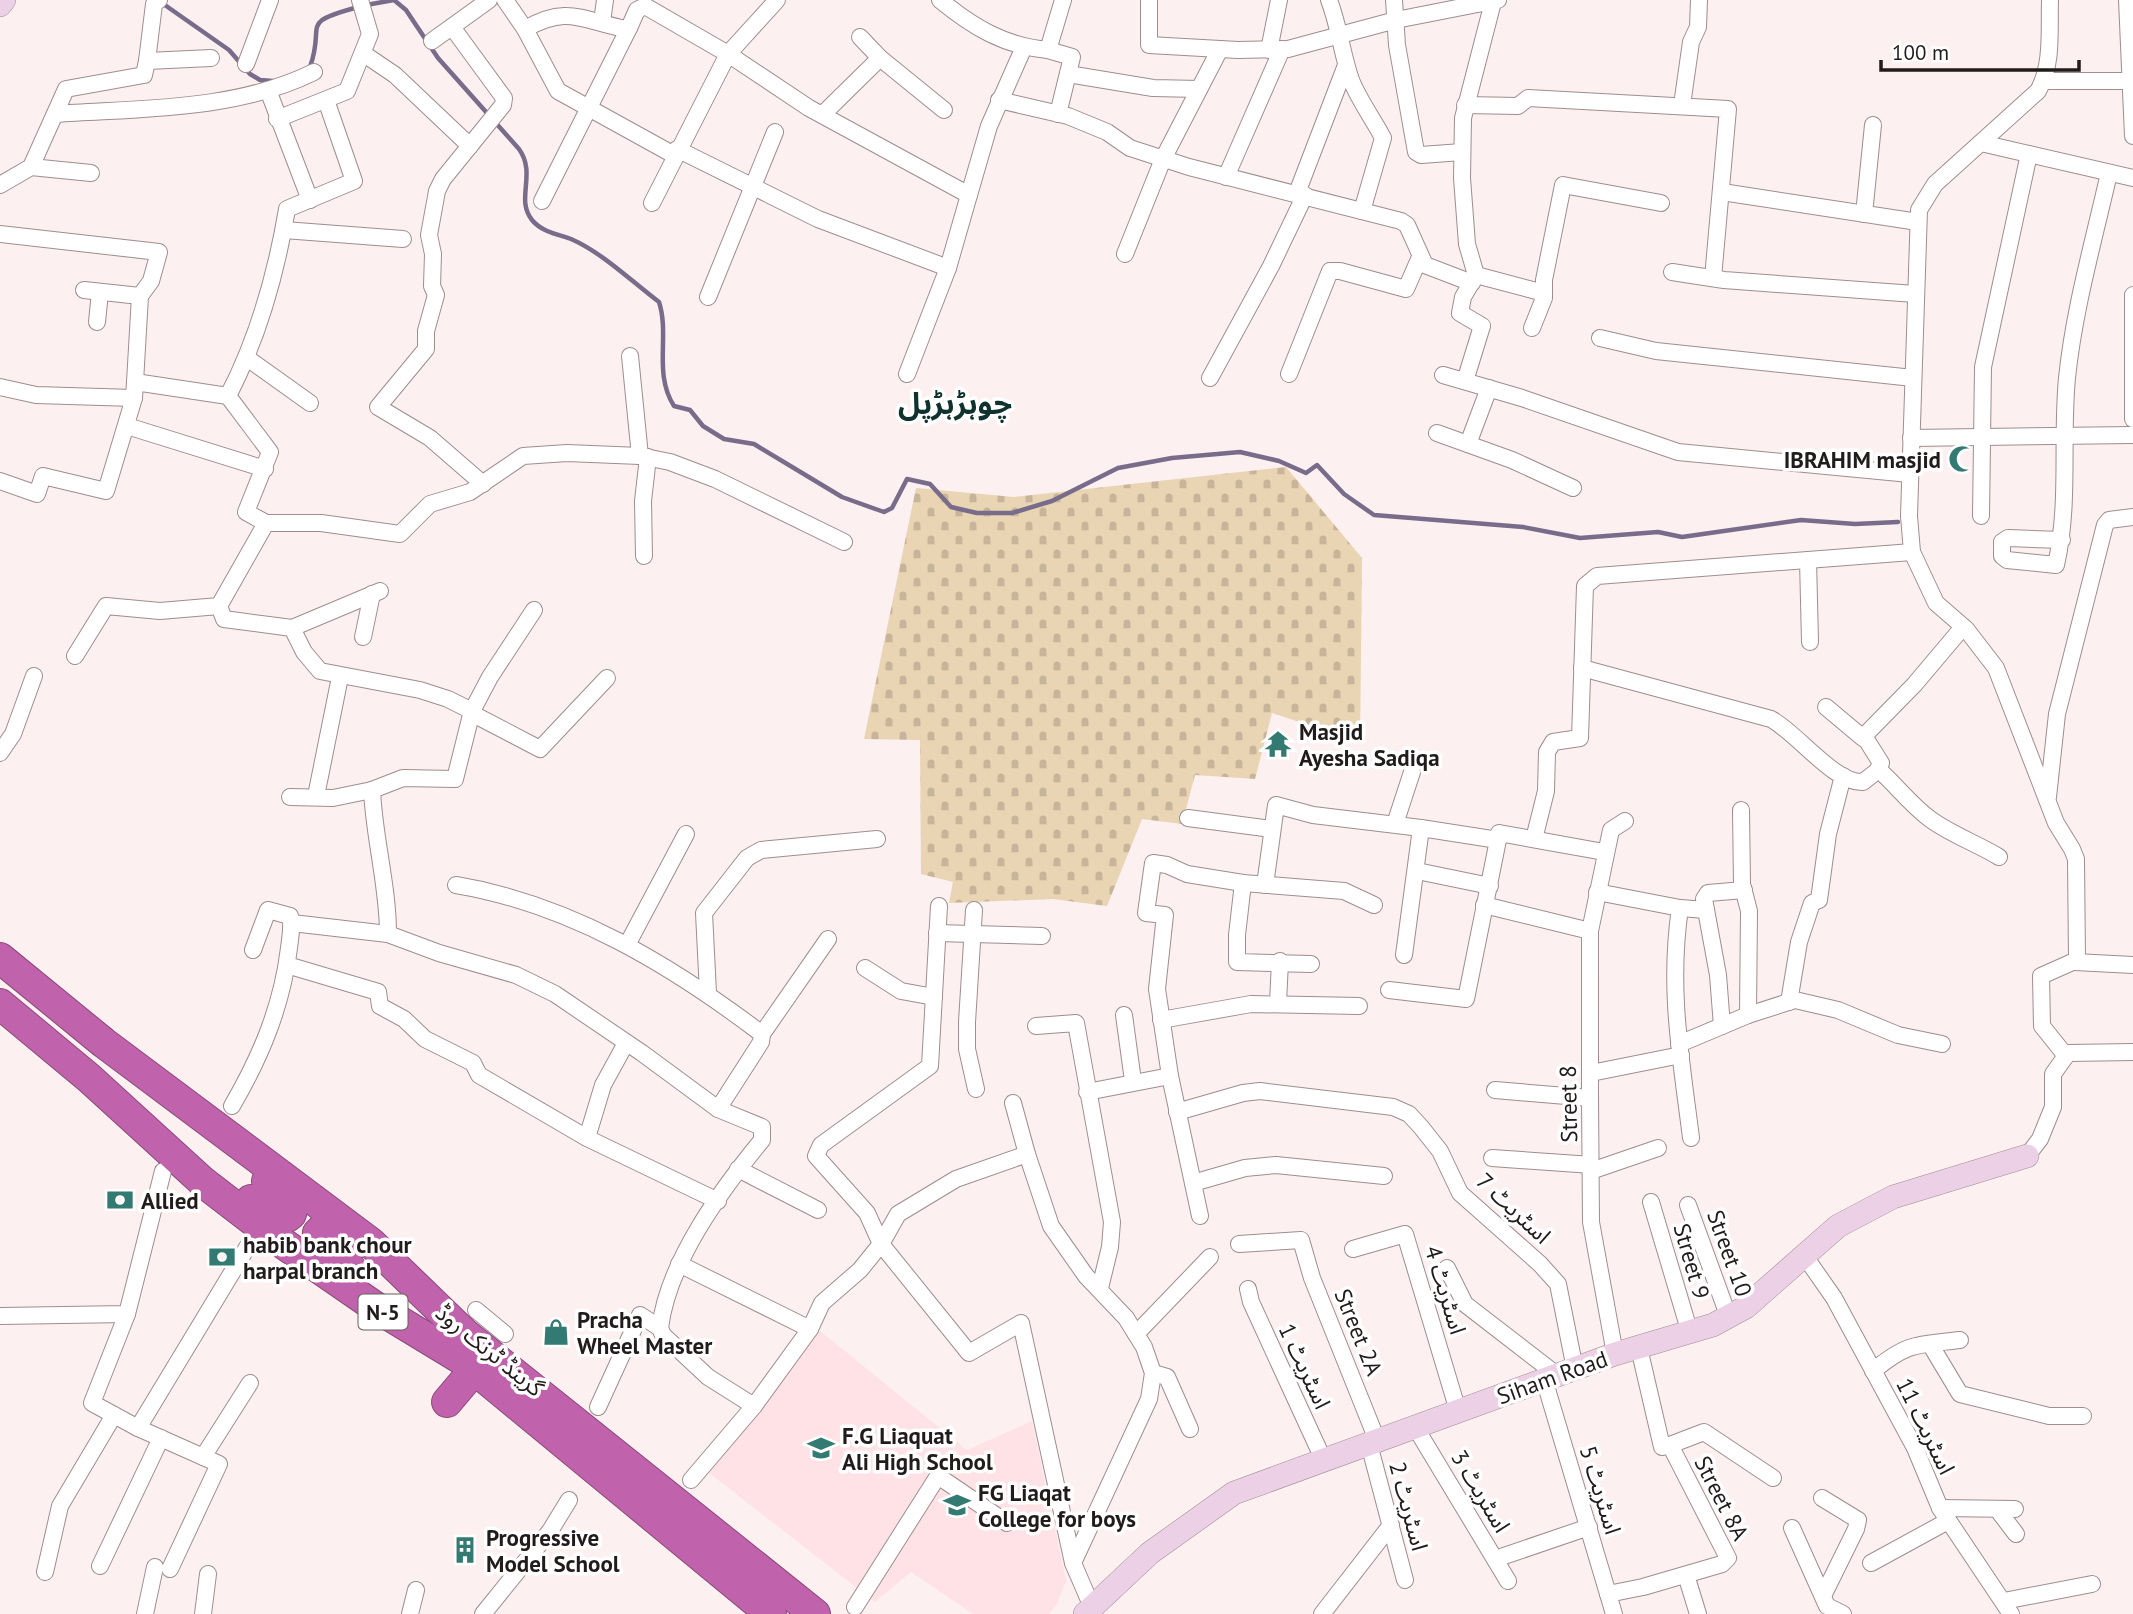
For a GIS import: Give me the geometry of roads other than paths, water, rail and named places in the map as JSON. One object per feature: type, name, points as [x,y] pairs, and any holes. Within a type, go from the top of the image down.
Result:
[{"type":"highway","name":"گرینڈ ٹرنک روڈ","points":[[0,958],[104,1043],[371,1243],[443,1314],[815,1614]]},
{"type":"highway","name":"گرینڈ ٹرنک روڈ","points":[[0,1004],[89,1078],[203,1182],[281,1242],[374,1306],[469,1365],[771,1614]]},
{"type":"highway","points":[[89,1078],[277,1219],[286,1219],[291,1214],[293,1208],[290,1201],[104,1043]]},
{"type":"highway","points":[[443,1314],[333,1230],[323,1228],[319,1231],[320,1243],[469,1365],[447,1402]]},
{"type":"street","points":[[0,5],[4,0]]},
{"type":"street","points":[[246,64],[271,0]]},
{"type":"street","points":[[432,41],[489,0]]},
{"type":"street","points":[[505,0],[525,29],[558,91],[675,152],[818,219],[948,268]]},
{"type":"street","points":[[602,22],[605,0]]},
{"type":"street","points":[[652,203],[675,152],[728,54],[777,0]]},
{"type":"street","points":[[940,0],[966,22],[995,38],[1072,57],[1058,114]]},
{"type":"street","points":[[1048,50],[1063,0]]},
{"type":"street","points":[[1149,0],[1149,45],[1275,50],[1396,20],[1495,1],[1465,105],[1462,152],[1467,244],[1474,279],[1463,297],[1460,313],[1482,326],[1465,381]]},
{"type":"street","points":[[1227,177],[1275,50],[1279,0]]},
{"type":"street","points":[[1329,0],[1341,34],[1346,65],[1353,84],[1384,138],[1362,211]]},
{"type":"street","points":[[1394,0],[1397,45],[1416,152],[1421,155],[1462,152]]},
{"type":"street","points":[[1682,104],[1691,42],[1698,27],[1699,0]]},
{"type":"street","points":[[2050,0],[2044,81],[2031,99],[1935,184],[1919,210],[1910,474],[1912,552],[1936,603],[1963,627],[1996,668],[2056,823],[2076,859],[2075,962]]},
{"type":"street","points":[[2127,0],[2133,136]]},
{"type":"street","points":[[0,185],[31,167],[66,89],[144,75],[157,2]]},
{"type":"street","points":[[277,119],[347,91],[370,34],[361,4]]},
{"type":"street","points":[[542,201],[637,10],[645,6],[728,54],[821,115],[970,195]]},
{"type":"street","points":[[525,29],[552,15],[629,28]]},
{"type":"street","points":[[452,27],[504,99],[493,119],[443,179],[437,191],[429,235],[434,263],[432,286],[436,295],[426,331],[426,349],[378,407],[430,438],[483,484]]},
{"type":"street","points":[[860,37],[880,58],[944,110]]},
{"type":"street","points":[[907,374],[948,268],[999,100],[1024,47]]},
{"type":"street","points":[[1125,254],[1163,159],[1220,49]]},
{"type":"street","points":[[364,54],[395,75],[470,146]]},
{"type":"street","points":[[147,61],[211,58]]},
{"type":"street","points":[[821,115],[880,58]]},
{"type":"street","points":[[1210,378],[1271,266],[1301,194],[1346,65]]},
{"type":"street","points":[[56,114],[185,105],[268,90],[314,72]]},
{"type":"street","points":[[1068,74],[1153,88],[1199,89]]},
{"type":"street","points":[[2044,81],[2129,81]]},
{"type":"street","points":[[268,90],[310,200]]},
{"type":"street","points":[[1465,105],[1518,106],[1528,98],[1682,104],[1729,111],[1713,278]]},
{"type":"street","points":[[228,396],[247,358],[268,302],[287,209],[352,183],[355,178],[326,100]]},
{"type":"street","points":[[999,100],[1058,114],[1107,132],[1130,148],[1163,159],[1301,194],[1407,225],[1420,257],[1434,270],[1544,293]]},
{"type":"street","points":[[1864,214],[1873,125]]},
{"type":"street","points":[[708,297],[775,132]]},
{"type":"street","points":[[1980,143],[2133,178]]},
{"type":"street","points":[[1980,516],[1986,349],[2029,154]]},
{"type":"street","points":[[31,167],[91,173]]},
{"type":"street","points":[[2062,540],[2067,375],[2109,173]]},
{"type":"street","points":[[1531,328],[1544,293],[1546,268],[1563,185],[1661,203]]},
{"type":"street","points":[[1722,191],[1918,222]]},
{"type":"street","points":[[284,230],[403,239]]},
{"type":"street","points":[[0,234],[159,251],[150,281],[140,296],[134,398],[106,491],[43,475],[37,494],[0,481]]},
{"type":"street","points":[[1289,374],[1330,271],[1406,289],[1420,257]]},
{"type":"street","points":[[1672,272],[1713,278],[1915,294]]},
{"type":"street","points":[[97,322],[92,291],[140,296]]},
{"type":"street","points":[[2133,295],[2133,419]]},
{"type":"street","points":[[1600,338],[1656,351],[1913,378]]},
{"type":"street","points":[[630,356],[644,456],[644,556]]},
{"type":"street","points":[[247,358],[310,402]]},
{"type":"street","points":[[1443,375],[1678,452],[1910,474]]},
{"type":"street","points":[[135,382],[228,396],[270,452],[246,512],[266,523],[321,523],[400,534],[430,503],[470,492],[523,456],[644,456],[715,478],[844,542]]},
{"type":"street","points":[[0,387],[36,395],[134,398]]},
{"type":"street","points":[[1468,444],[1489,388]]},
{"type":"street","points":[[127,426],[265,469]]},
{"type":"street","points":[[1437,433],[1573,488]]},
{"type":"street","points":[[1911,438],[2133,435]]},
{"type":"street","points":[[2048,797],[2057,714],[2105,525],[2109,520],[2133,517]]},
{"type":"street","points":[[219,606],[266,523]]},
{"type":"street","points":[[1534,839],[1546,791],[1547,752],[1553,742],[1580,738],[1585,586],[1597,576],[1912,552]]},
{"type":"street","points":[[1808,560],[1810,642]]},
{"type":"street","points":[[219,606],[224,619],[292,628],[376,593],[363,637]]},
{"type":"street","points":[[75,656],[106,607],[160,611],[219,606]]},
{"type":"street","points":[[290,797],[333,798],[403,778],[455,779],[471,712],[490,677],[534,610]]},
{"type":"street","points":[[1863,738],[1914,685],[1963,627]]},
{"type":"street","points":[[292,628],[304,652],[320,671],[340,677],[420,690],[448,699],[540,749],[607,678]]},
{"type":"street","points":[[1582,668],[1771,719],[1791,731],[1815,756],[1843,776],[1863,782],[1878,770],[1881,763],[1863,738],[1826,707]]},
{"type":"street","points":[[0,754],[34,676]]},
{"type":"street","points":[[316,796],[340,677]]},
{"type":"street","points":[[1878,770],[1900,789],[1904,798],[1932,821],[1998,857]]},
{"type":"street","points":[[1395,824],[1412,772]]},
{"type":"street","points":[[1789,1002],[1799,942],[1812,903],[1819,900],[1828,834],[1843,776]]},
{"type":"street","points":[[372,789],[380,865],[388,901],[388,934]]},
{"type":"street","points":[[1265,885],[1276,806],[1313,814],[1498,840]]},
{"type":"street","points":[[1741,810],[1744,890],[1749,911],[1748,1015]]},
{"type":"street","points":[[1188,818],[1272,829]]},
{"type":"street","points":[[1389,990],[1466,999],[1499,833],[1604,852],[1611,830],[1625,821]]},
{"type":"street","points":[[1404,955],[1406,921],[1417,870],[1421,828]]},
{"type":"street","points":[[627,945],[686,834]]},
{"type":"street","points":[[708,993],[704,913],[747,858],[761,850],[877,839]]},
{"type":"street","name":"Street 8","points":[[1604,852],[1590,931],[1591,1222],[1615,1354]]},
{"type":"street","points":[[1200,1216],[1170,1076],[1157,989],[1165,915],[1146,913],[1153,863],[1167,864],[1187,874],[1243,883],[1344,891],[1374,905]]},
{"type":"street","points":[[1417,870],[1490,886]]},
{"type":"street","points":[[1243,883],[1237,962],[1280,961],[1311,964]]},
{"type":"street","points":[[456,885],[502,892],[560,914],[627,945],[708,993],[762,1034]]},
{"type":"street","points":[[1722,1026],[1718,975],[1704,899],[1708,893],[1744,890]]},
{"type":"street","points":[[1597,892],[1706,910]]},
{"type":"street","points":[[1484,905],[1590,931]]},
{"type":"street","points":[[939,906],[930,1066],[817,1150],[816,1156],[867,1213],[881,1244],[969,1353],[1021,1323],[1073,1563],[1088,1610]]},
{"type":"street","points":[[1681,908],[1673,979],[1691,1138]]},
{"type":"street","points":[[232,1106],[264,1046],[287,965],[292,923],[290,916],[268,910],[253,950]]},
{"type":"street","points":[[974,910],[967,1049],[976,1089]]},
{"type":"street","points":[[292,923],[388,934],[439,953],[516,975],[555,994],[718,1110],[763,1129],[762,1140],[738,1169],[679,1264],[660,1328]]},
{"type":"street","points":[[937,933],[1042,936]]},
{"type":"street","points":[[718,1110],[761,1042],[762,1034],[828,939]]},
{"type":"street","points":[[1278,1003],[1280,961]]},
{"type":"street","points":[[2066,1056],[2042,1026],[2041,976],[2075,962],[2133,965]]},
{"type":"street","points":[[287,965],[378,992],[380,1006],[404,1019],[416,1034],[466,1058],[473,1063],[479,1075],[587,1138],[718,1201]]},
{"type":"street","points":[[865,968],[901,991],[934,997]]},
{"type":"street","points":[[1591,1073],[1680,1049],[1722,1026],[1789,1002],[1818,1004],[1898,1035],[1942,1044]]},
{"type":"street","points":[[1161,1020],[1278,1003],[1359,1006]]},
{"type":"street","points":[[1124,1015],[1133,1081]]},
{"type":"street","points":[[1036,1026],[1076,1023],[1112,1222],[1112,1236],[1100,1288]]},
{"type":"street","points":[[587,1138],[603,1085],[626,1043]]},
{"type":"street","points":[[2027,1156],[2040,1139],[2053,1107],[2053,1074],[2068,1053],[2133,1052]]},
{"type":"street","points":[[1087,1092],[1170,1076]]},
{"type":"street","points":[[1495,1090],[1590,1098]]},
{"type":"street","name":"اسٹریٹ 7","points":[[1177,1112],[1243,1093],[1260,1091],[1392,1107],[1409,1114],[1440,1152],[1461,1193],[1540,1264],[1558,1284],[1559,1375]]},
{"type":"street","points":[[1013,1103],[1051,1226],[1086,1276],[1100,1288],[1136,1334],[1153,1373],[1149,1399],[1073,1563]]},
{"type":"street","points":[[1492,1158],[1592,1168],[1658,1148]]},
{"type":"street","points":[[691,1480],[754,1406],[810,1329],[822,1303],[860,1270],[881,1244],[898,1214],[956,1180],[1027,1154]]},
{"type":"street","name":"Siham Road","points":[[1088,1610],[1150,1553],[1234,1493],[1414,1425],[1615,1354],[1690,1333],[1729,1318],[1838,1226],[1893,1197],[2027,1156]]},
{"type":"street","points":[[1193,1183],[1245,1168],[1276,1165],[1384,1176]]},
{"type":"street","points":[[738,1169],[818,1210]]},
{"type":"street","points":[[145,1614],[162,1568],[219,1464],[138,1428],[92,1403],[127,1314],[163,1171]]},
{"type":"street","name":"Street 9","points":[[1651,1202],[1690,1333]]},
{"type":"street","name":"Street 10","points":[[1688,1205],[1729,1318]]},
{"type":"street","name":"اسٹریٹ 4","points":[[1353,1249],[1405,1234],[1458,1411]]},
{"type":"street","name":"Street 2A","points":[[1239,1244],[1301,1240],[1312,1278],[1373,1442]]},
{"type":"street","points":[[138,1428],[248,1246]]},
{"type":"street","name":"اسٹریٹ 11","points":[[1804,1255],[1834,1298],[1874,1371],[1915,1448],[1944,1514],[2007,1607]]},
{"type":"street","points":[[1136,1334],[1210,1257]]},
{"type":"street","points":[[679,1264],[810,1329]]},
{"type":"street","points":[[1447,1268],[1465,1304],[1559,1375]]},
{"type":"street","name":"اسٹریٹ 1","points":[[1248,1289],[1251,1302],[1324,1461]]},
{"type":"street","points":[[476,1310],[505,1334]]},
{"type":"street","points":[[0,1316],[127,1314]]},
{"type":"street","points":[[598,1407],[640,1315],[660,1328],[663,1335],[708,1377],[754,1406]]},
{"type":"street","points":[[1874,1371],[1906,1347],[1960,1340]]},
{"type":"street","points":[[1930,1343],[1960,1394],[2049,1416],[2083,1416]]},
{"type":"street","name":"Street 8A","points":[[1608,1594],[1722,1564],[1728,1558],[1670,1445],[1662,1447],[1639,1348]]},
{"type":"street","points":[[1153,1373],[1167,1377],[1190,1429]]},
{"type":"street","name":"اسٹریٹ 5","points":[[1559,1375],[1588,1528],[1614,1614]]},
{"type":"street","points":[[203,1457],[250,1383]]},
{"type":"street","points":[[46,1572],[60,1506],[114,1415]]},
{"type":"street","name":"اسٹریٹ 3","points":[[1414,1425],[1508,1581]]},
{"type":"street","points":[[1670,1445],[1704,1432],[1773,1478]]},
{"type":"street","points":[[100,1566],[161,1438]]},
{"type":"street","name":"اسٹریٹ 2","points":[[1373,1442],[1405,1580]]},
{"type":"street","points":[[855,1607],[938,1476],[1007,1523]]},
{"type":"street","points":[[1822,1498],[1858,1520],[1823,1596]]},
{"type":"street","points":[[483,1614],[550,1531],[569,1500]]},
{"type":"street","points":[[1997,1509],[2016,1534]]},
{"type":"street","points":[[1871,1563],[1944,1514],[2015,1509]]},
{"type":"street","points":[[1322,1614],[1391,1525]]},
{"type":"street","points":[[1495,1559],[1588,1528]]},
{"type":"street","points":[[1792,1528],[1829,1608],[1843,1614]]},
{"type":"street","points":[[203,1614],[208,1574]]},
{"type":"street","points":[[1686,1574],[1698,1614]]},
{"type":"street","points":[[2007,1607],[2092,1584]]},
{"type":"street","points":[[410,1614],[416,1590]]},
{"type":"waterway","points":[[366,5],[394,0],[406,10],[438,58],[519,149],[524,158],[527,177],[525,204],[532,220],[540,227],[571,239],[594,252],[659,302],[663,328],[664,381],[674,406],[690,410],[703,426],[724,439],[754,444],[842,497],[884,512],[892,508],[907,479],[930,484],[951,507],[977,513],[1012,513],[1052,501],[1118,468],[1172,458],[1240,452],[1279,461],[1306,473],[1317,465],[1344,494],[1374,515],[1523,527],[1580,538],[1658,532],[1682,537],[1801,520],[1855,524],[1898,522]]},
{"type":"waterway","points":[[162,3],[229,50],[250,74],[260,80],[273,81]]},
{"type":"waterway","points":[[310,67],[320,22],[358,7]]},
{"type":"place","name":"IBRAHIM masjid","points":[[1962,459]]},
{"type":"place","name":"Masjid Ayesha Sadiqa","points":[[1278,744]]},
{"type":"place","name":"Allied","points":[[120,1200]]},
{"type":"place","name":"habib bank chour harpal branch","points":[[222,1257]]},
{"type":"place","name":"Pracha Wheel Master","points":[[556,1332]]},
{"type":"place","name":"F.G Liaquat Ali High School","points":[[821,1448]]},
{"type":"place","name":"FG Liaqat College for boys","points":[[957,1505]]},
{"type":"place","name":"Progressive Model School","points":[[465,1550]]},
{"type":"district","name":"چوہڑہڑپل","points":[[955,402]]}]
